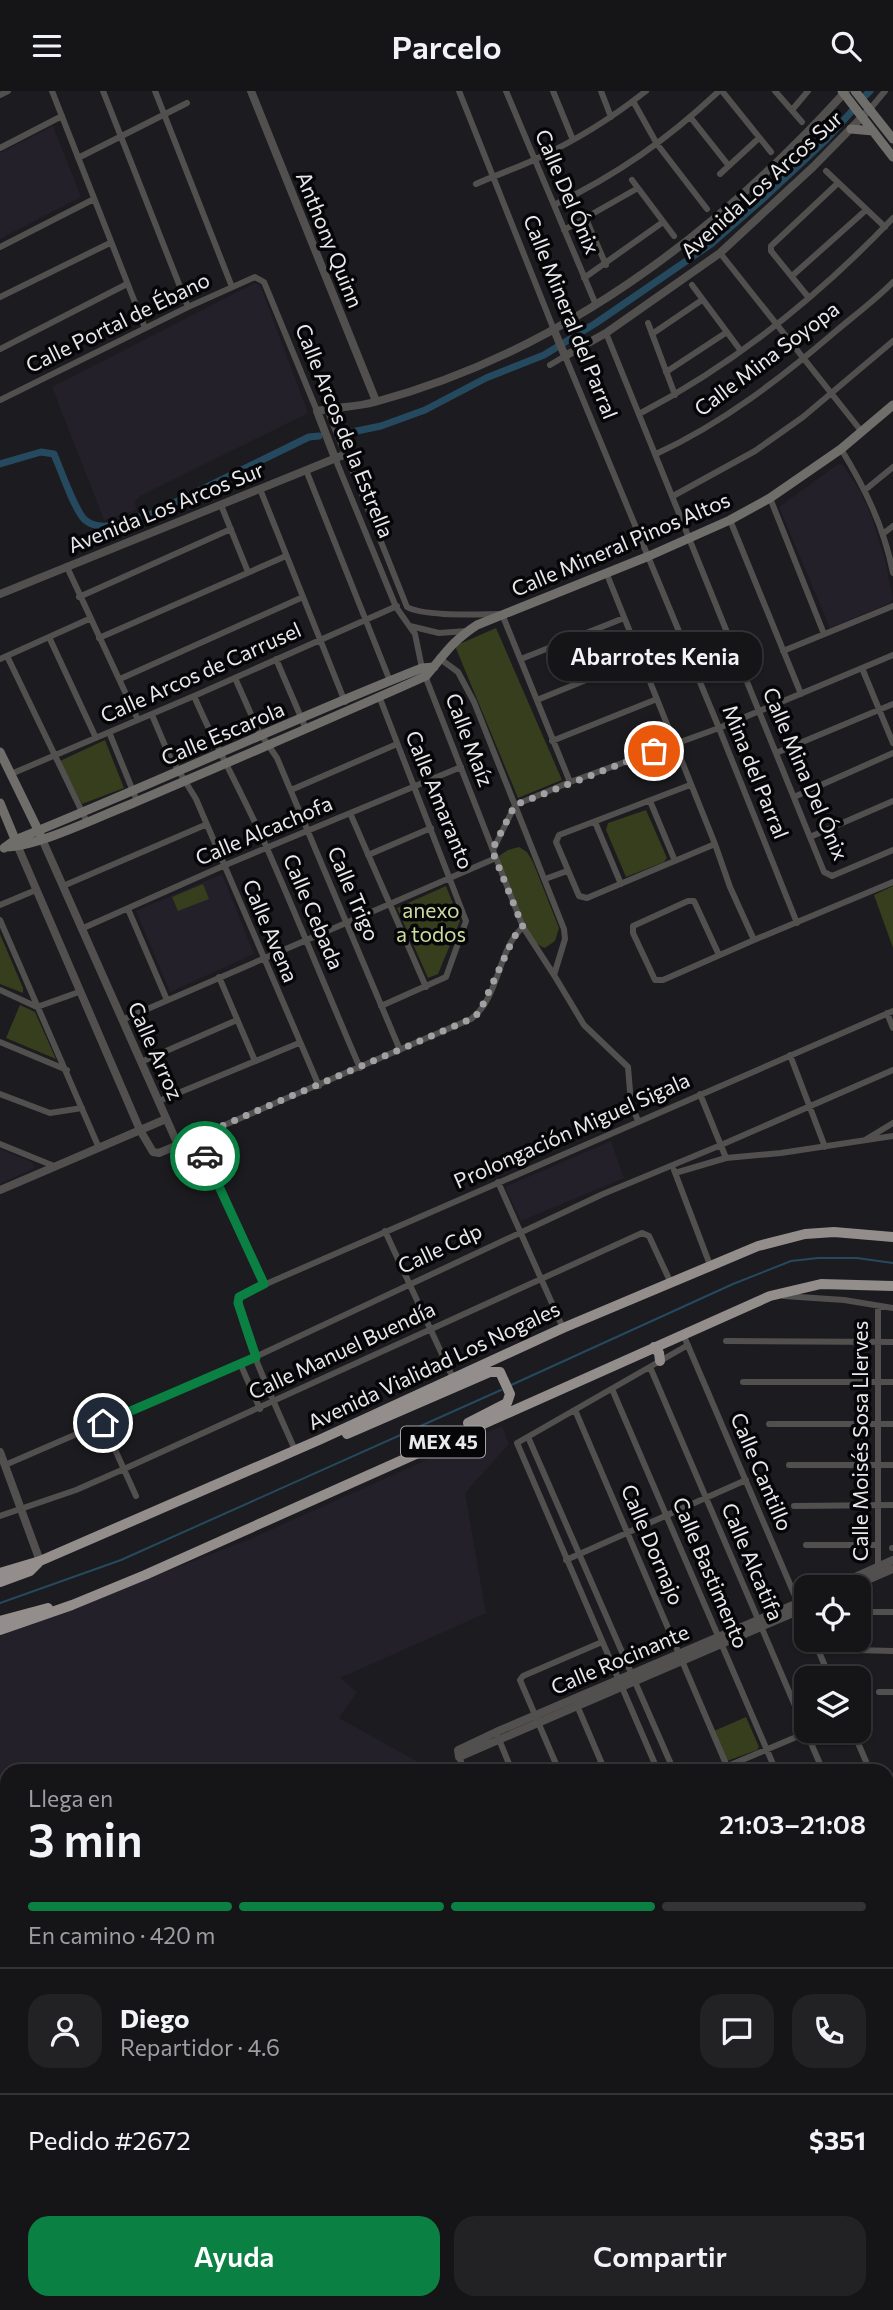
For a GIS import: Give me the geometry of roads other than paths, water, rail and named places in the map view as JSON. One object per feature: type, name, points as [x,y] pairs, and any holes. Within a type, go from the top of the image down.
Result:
[{"type":"highway","name":"Avenida Vialidad Los Nogales","points":[[0,1573],[40,1561],[319,1440],[563,1328],[758,1246],[804,1234],[834,1231],[893,1237]]},
{"type":"highway","name":"MEX 45","points":[[0,1630],[72,1605],[257,1527],[654,1347],[685,1339],[770,1296],[821,1284],[893,1286]]},
{"type":"highway","points":[[654,1347],[660,1355],[660,1361]]},
{"type":"highway","points":[[319,1440],[362,1429],[490,1373],[501,1374],[510,1394],[503,1406],[391,1458],[348,1484]]},
{"type":"highway","points":[[0,1582],[30,1571],[40,1561]]},
{"type":"highway","points":[[0,1621],[33,1611],[72,1605]]},
{"type":"main road","points":[[855,91],[893,139]]},
{"type":"main road","points":[[844,92],[893,157]]},
{"type":"main road","points":[[851,129],[873,131]]},
{"type":"main road","name":"Calle Mineral Pinos Altos","points":[[437,663],[452,643],[467,631],[502,614],[690,539],[770,498],[841,449],[893,405]]},
{"type":"main road","points":[[424,672],[437,663]]},
{"type":"main road","name":"Calle Escarola","points":[[377,692],[390,681],[424,672]]},
{"type":"main road","name":"Calle Escarola","points":[[40,835],[87,822],[178,772],[220,753],[302,719],[347,705],[424,672]]},
{"type":"main road","name":"Calle Escarola","points":[[40,835],[82,812],[185,781],[226,764],[306,729],[347,705]]},
{"type":"main road","name":"Calle Arroz","points":[[0,752],[40,835]]},
{"type":"main road","points":[[0,803],[17,844]]},
{"type":"main road","points":[[3,848],[40,835]]},
{"type":"street","points":[[0,95],[8,91]]},
{"type":"street","points":[[52,91],[145,328]]},
{"type":"street","points":[[103,91],[188,307]]},
{"type":"street","points":[[155,91],[232,287]]},
{"type":"street","name":"Anthony Quinn","points":[[251,91],[376,401]]},
{"type":"street","name":"Calle Mineral del Parral","points":[[459,91],[649,556]]},
{"type":"street","name":"Calle Del Ónix","points":[[506,91],[596,305]]},
{"type":"street","points":[[553,91],[573,140]]},
{"type":"street","points":[[601,91],[611,117]]},
{"type":"street","points":[[476,184],[535,160],[573,140],[611,117],[645,91]]},
{"type":"street","points":[[554,205],[625,167],[691,118],[720,91],[771,152]]},
{"type":"street","points":[[775,91],[802,123]]},
{"type":"street","points":[[792,110],[808,91]]},
{"type":"street","name":"Avenida Los Arcos Sur","points":[[550,365],[564,353],[606,333],[720,253],[813,167],[885,91]]},
{"type":"street","name":"Avenida Los Arcos Sur","points":[[317,411],[376,401],[442,380],[556,333],[662,262],[788,152],[844,92]]},
{"type":"street","points":[[633,101],[657,144],[707,209]]},
{"type":"street","points":[[78,158],[187,103]]},
{"type":"street","points":[[0,148],[62,116]]},
{"type":"street","points":[[691,118],[729,166]]},
{"type":"street","points":[[720,174],[760,138]]},
{"type":"street","points":[[825,171],[885,227]]},
{"type":"street","points":[[632,180],[674,236]]},
{"type":"street","points":[[809,298],[771,251],[771,246],[838,183]]},
{"type":"street","points":[[564,230],[638,188]]},
{"type":"street","points":[[0,247],[94,199]]},
{"type":"street","points":[[792,276],[866,209]]},
{"type":"street","points":[[639,414],[675,395],[777,325],[893,218]]},
{"type":"street","name":"Calle Del Ónix","points":[[586,219],[606,265]]},
{"type":"street","points":[[584,278],[606,265],[663,222]]},
{"type":"street","points":[[0,297],[110,243]]},
{"type":"street","points":[[720,253],[862,432]]},
{"type":"street","name":"Calle Portal de Ébano","points":[[0,400],[252,278]]},
{"type":"street","name":"Calle Arcos de la Estrella","points":[[252,278],[260,278],[264,282],[396,607]]},
{"type":"street","name":"Calle Mina Soyopa","points":[[656,454],[718,421],[804,359],[893,282]]},
{"type":"street","points":[[0,349],[128,284]]},
{"type":"street","points":[[692,285],[741,351]]},
{"type":"street","points":[[652,334],[702,300]]},
{"type":"street","points":[[648,323],[675,395]]},
{"type":"street","points":[[666,372],[727,332]]},
{"type":"street","name":"Calle Mina Del Ónix","points":[[606,333],[824,872],[832,876],[893,850]]},
{"type":"street","points":[[673,496],[755,451],[893,341]]},
{"type":"street","name":"Calle Arcos de la Estrella","points":[[328,409],[405,603]]},
{"type":"street","points":[[841,449],[865,490],[884,533],[893,573]]},
{"type":"street","name":"Avenida Los Arcos Sur","points":[[0,594],[346,454]]},
{"type":"street","points":[[865,490],[893,467]]},
{"type":"street","points":[[306,470],[390,681]]},
{"type":"street","points":[[260,489],[347,705]]},
{"type":"street","points":[[770,498],[824,634]]},
{"type":"street","points":[[221,505],[248,572]]},
{"type":"street","points":[[730,520],[801,694]]},
{"type":"street","points":[[884,533],[893,526]]},
{"type":"street","points":[[79,597],[231,529]]},
{"type":"street","points":[[99,638],[286,556]]},
{"type":"street","name":"Mina del Parral","points":[[649,556],[797,923]]},
{"type":"street","points":[[66,567],[138,720]]},
{"type":"street","points":[[606,572],[754,940]]},
{"type":"street","points":[[120,679],[303,597]]},
{"type":"street","points":[[405,603],[411,609],[419,611],[502,614],[570,782]]},
{"type":"street","name":"Calle Arcos de Carrusel","points":[[11,774],[194,697],[405,603]]},
{"type":"street","points":[[783,651],[893,606]]},
{"type":"street","name":"Calle Maíz","points":[[396,607],[417,641],[424,672],[523,927],[584,1025],[628,1067],[631,1103],[638,1121]]},
{"type":"street","points":[[87,822],[3,657],[89,618]]},
{"type":"street","points":[[521,659],[624,618]]},
{"type":"street","points":[[410,626],[439,633],[467,631]]},
{"type":"street","points":[[49,637],[96,738]]},
{"type":"street","points":[[492,850],[515,805],[719,728],[893,655]]},
{"type":"street","points":[[537,700],[640,658]]},
{"type":"street","points":[[276,659],[306,729]]},
{"type":"street","points":[[437,663],[458,672],[474,702],[564,929],[565,939],[554,975]]},
{"type":"street","points":[[862,668],[893,743]]},
{"type":"street","name":"Calle Trigo","points":[[235,678],[262,736],[277,758],[400,1050]]},
{"type":"street","name":"Calle Amaranto","points":[[377,692],[466,915],[466,925],[448,975],[381,1006]]},
{"type":"street","name":"Calle Cebada","points":[[194,697],[267,848],[360,1068]]},
{"type":"street","points":[[552,741],[657,699]]},
{"type":"street","points":[[776,753],[893,704]]},
{"type":"street","name":"Calle Avena","points":[[152,715],[178,772],[195,799],[319,1086]]},
{"type":"street","points":[[109,732],[135,796]]},
{"type":"street","points":[[291,790],[397,744]]},
{"type":"street","points":[[794,797],[893,753]]},
{"type":"street","name":"Calle Alcachofa","points":[[81,929],[223,866],[461,767]]},
{"type":"street","points":[[690,785],[559,835],[556,842],[567,871],[579,895],[584,898],[715,844]]},
{"type":"street","points":[[650,801],[675,861]]},
{"type":"street","points":[[810,837],[893,801]]},
{"type":"street","points":[[350,813],[426,987]]},
{"type":"street","points":[[595,822],[621,884]]},
{"type":"street","points":[[63,886],[205,825]]},
{"type":"street","points":[[368,855],[431,828]]},
{"type":"street","name":"Calle Arroz","points":[[40,835],[178,1145]]},
{"type":"street","points":[[17,844],[140,1130],[153,1152],[159,1153],[471,1019],[479,1013],[514,937],[523,927]]},
{"type":"street","points":[[122,1020],[496,858]]},
{"type":"street","points":[[545,879],[567,871]]},
{"type":"street","points":[[719,955],[694,901],[688,901],[633,926],[635,938],[654,980],[657,981],[797,923],[893,882]]},
{"type":"street","points":[[0,905],[36,890]]},
{"type":"street","points":[[128,909],[167,1000]]},
{"type":"street","points":[[0,920],[99,1148]]},
{"type":"street","points":[[219,977],[255,1061]]},
{"type":"street","points":[[0,990],[37,1007],[79,992]]},
{"type":"street","points":[[890,1012],[893,1028]]},
{"type":"street","name":"Prolongación Miguel Sigala","points":[[256,1357],[238,1303],[243,1294],[890,1012]]},
{"type":"street","points":[[141,1062],[237,1020]]},
{"type":"street","points":[[0,1042],[67,1070]]},
{"type":"street","points":[[159,1101],[299,1043]]},
{"type":"street","points":[[790,1055],[825,1147]]},
{"type":"street","name":"Calle Cdp","points":[[2,1458],[103,1423],[256,1357],[520,1231],[893,1070]]},
{"type":"street","points":[[0,1094],[50,1113],[82,1108]]},
{"type":"street","points":[[700,1094],[726,1158]]},
{"type":"street","points":[[0,1190],[166,1119]]},
{"type":"street","points":[[864,1141],[893,1123]]},
{"type":"street","points":[[675,1173],[726,1158],[893,1136]]},
{"type":"street","points":[[196,1137],[264,1284]]},
{"type":"street","points":[[0,1144],[54,1166]]},
{"type":"street","points":[[672,1165],[710,1265]]},
{"type":"street","points":[[498,1182],[563,1328]]},
{"type":"street","points":[[385,1231],[453,1378]]},
{"type":"street","name":"Calle Manuel Buendía","points":[[0,1516],[76,1490],[124,1469],[642,1233],[649,1236],[670,1282]]},
{"type":"street","points":[[770,1296],[844,1300],[893,1308]]},
{"type":"street","name":"Calle Moisés Sosa Llerves","points":[[878,1306],[878,1571]]},
{"type":"street","points":[[655,1764],[517,1444],[660,1361],[685,1339]]},
{"type":"street","name":"Calle Cantillo","points":[[685,1339],[794,1589]]},
{"type":"street","points":[[726,1341],[893,1342]]},
{"type":"street","points":[[256,1357],[295,1450]]},
{"type":"street","points":[[240,1363],[260,1409]]},
{"type":"street","name":"Calle Alcatifa","points":[[649,1367],[794,1700]]},
{"type":"street","points":[[743,1382],[893,1382]]},
{"type":"street","name":"Calle Bastimento","points":[[612,1388],[773,1764]]},
{"type":"street","name":"Calle Dornajo","points":[[575,1410],[726,1764]]},
{"type":"street","points":[[103,1423],[136,1496]]},
{"type":"street","points":[[769,1424],[893,1424]]},
{"type":"street","points":[[528,1437],[671,1764]]},
{"type":"street","points":[[2,1458],[40,1561]]},
{"type":"street","points":[[789,1465],[893,1465]]},
{"type":"street","points":[[566,1560],[746,1480]]},
{"type":"street","points":[[794,1506],[893,1505]]},
{"type":"street","points":[[806,1545],[878,1545]]},
{"type":"street","points":[[871,1575],[893,1560]]},
{"type":"street","points":[[867,1575],[893,1569]]},
{"type":"street","name":"Calle Rocinante","points":[[458,1754],[794,1610]]},
{"type":"street","points":[[871,1612],[893,1612]]},
{"type":"street","points":[[556,1764],[521,1678],[602,1642]]},
{"type":"street","points":[[871,1650],[893,1651]]},
{"type":"street","points":[[879,1692],[893,1692]]},
{"type":"street","points":[[575,1702],[602,1764]]},
{"type":"street","points":[[497,1736],[509,1764]]},
{"type":"street","points":[[738,1764],[794,1737]]},
{"type":"street","name":"Calle Alcatifa","points":[[812,1743],[820,1764]]},
{"type":"street","points":[[858,1743],[867,1764]]},
{"type":"street","points":[[458,1754],[462,1764]]},
{"type":"waterway","points":[[866,95],[870,91]]},
{"type":"waterway","points":[[347,433],[381,426],[425,410],[486,378],[544,355],[596,323],[711,244],[826,140],[851,112]]},
{"type":"waterway","points":[[136,518],[149,515],[309,437],[319,436]]},
{"type":"waterway","points":[[0,464],[41,452],[54,454],[72,499],[85,520],[101,526],[117,524]]},
{"type":"waterway","points":[[509,1386],[733,1284],[791,1261],[857,1258],[893,1263]]},
{"type":"waterway","points":[[0,1603],[121,1560],[501,1390]]},
{"type":"place","name":"Abarrotes Kenia","points":[[654,751]]},
{"type":"park label","name":"anexo a todos","points":[[431,923]]}]
